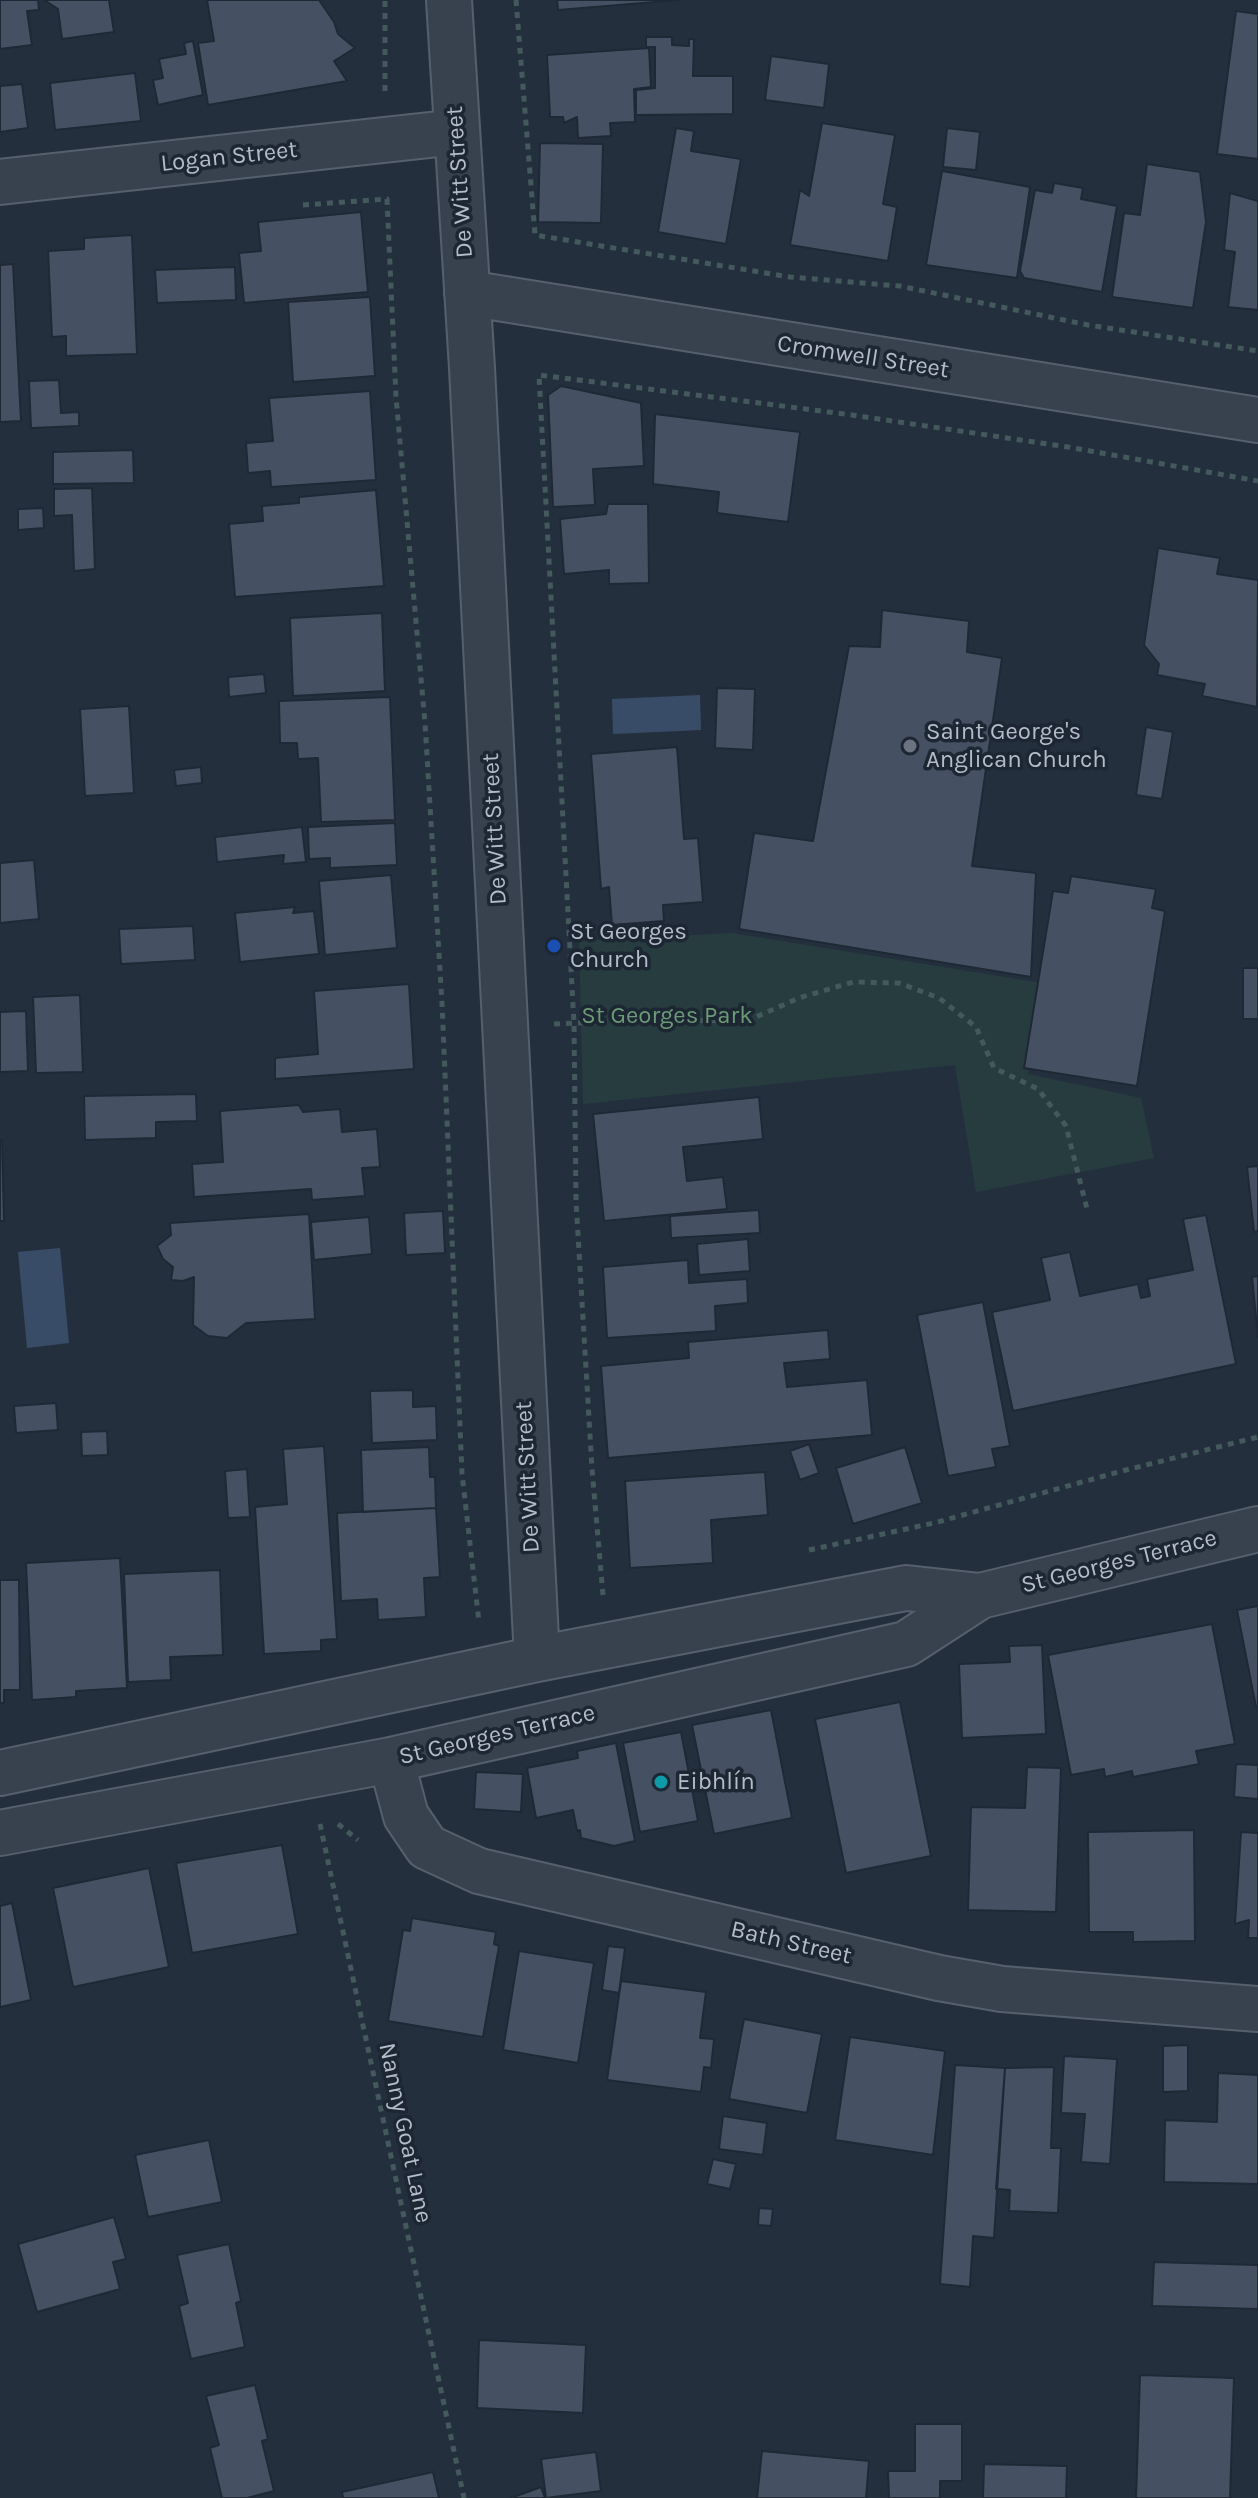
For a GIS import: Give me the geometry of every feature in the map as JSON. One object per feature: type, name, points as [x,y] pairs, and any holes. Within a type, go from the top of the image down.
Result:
[{"type":"street","name":"De Witt Street","points":[[449,0],[506,1027],[537,1659]]},
{"type":"street","name":"Logan Street","points":[[0,182],[457,132]]},
{"type":"street","name":"Cromwell Street","points":[[467,293],[1258,420]]},
{"type":"street","name":"St Georges Terrace","points":[[0,1833],[391,1760],[906,1644],[980,1596],[1258,1529]]},
{"type":"street","name":"St Georges Terrace","points":[[0,1773],[537,1659],[906,1588],[980,1596]]},
{"type":"street","name":"Bath Street","points":[[391,1760],[406,1816],[427,1847],[479,1871],[939,1978],[1002,1989],[1258,2009]]},
{"type":"path","points":[[385,0],[385,92]]},
{"type":"path","points":[[516,0],[535,235],[790,277],[900,286],[1088,325],[1258,351]]},
{"type":"path","points":[[387,199],[396,397],[425,723],[442,1003],[462,1474],[479,1628]]},
{"type":"path","points":[[604,1604],[592,1469],[577,1216],[574,1024],[539,375],[845,414],[1068,447],[1258,481]]},
{"type":"path","points":[[506,1027],[649,1020],[747,1021],[799,998],[853,982],[899,983],[939,998],[976,1027],[994,1068],[1038,1089],[1066,1126],[1087,1209]]},
{"type":"path","points":[[803,1552],[934,1523],[1258,1437]]},
{"type":"path","name":"Nanny Goat Lane","points":[[310,1776],[464,2498]]},
{"type":"green space","name":"St Georges Park","points":[[732,933],[1042,983],[1028,1074],[1141,1098],[1154,1158],[976,1192],[955,1065],[583,1104],[579,941]]},
{"type":"water","points":[[700,695],[701,730],[613,734],[612,699]]},
{"type":"water","points":[[60,1248],[69,1343],[27,1348],[18,1252]]},
{"type":"building","points":[[0,0],[38,0],[39,10],[27,11],[32,45],[0,49]]},
{"type":"building","points":[[44,0],[109,0],[114,32],[62,39],[58,9]]},
{"type":"building","points":[[207,0],[319,0],[338,34],[355,48],[334,61],[347,81],[208,105],[198,43],[214,41]]},
{"type":"building","points":[[557,0],[679,0],[558,10]]},
{"type":"building","points":[[1236,11],[1258,14],[1258,159],[1217,154]]},
{"type":"building","points":[[646,37],[672,37],[672,45],[689,46],[689,39],[694,39],[693,76],[733,76],[733,114],[636,115],[636,90],[655,88],[655,47],[646,47]]},
{"type":"building","points":[[193,41],[203,95],[158,105],[153,80],[163,78],[159,59],[186,54],[184,43]]},
{"type":"building","points":[[649,48],[651,87],[634,89],[635,122],[610,123],[611,136],[578,138],[577,117],[564,123],[563,117],[550,117],[547,55]]},
{"type":"building","points":[[771,56],[829,64],[824,108],[765,100]]},
{"type":"building","points":[[135,73],[141,121],[55,130],[50,83]]},
{"type":"building","points":[[22,84],[28,128],[0,132],[0,86]]},
{"type":"building","points":[[822,123],[895,135],[883,204],[897,207],[888,261],[790,245],[800,190],[809,196]]},
{"type":"building","points":[[676,128],[694,131],[691,151],[741,159],[726,244],[658,232]]},
{"type":"building","points":[[947,128],[980,132],[976,170],[943,167]]},
{"type":"building","points":[[540,143],[603,144],[601,223],[538,222]]},
{"type":"building","points":[[1147,164],[1200,172],[1206,222],[1193,308],[1112,297],[1124,213],[1140,215]]},
{"type":"building","points":[[942,171],[1030,187],[1017,278],[926,265]]},
{"type":"building","points":[[1054,183],[1083,188],[1081,199],[1117,206],[1102,292],[1024,278],[1020,271],[1035,190],[1052,193]]},
{"type":"building","points":[[1230,193],[1258,201],[1258,310],[1228,307],[1235,252],[1224,250]]},
{"type":"building","points":[[361,212],[368,292],[244,303],[239,253],[261,251],[258,222]]},
{"type":"building","points":[[132,235],[137,354],[66,356],[66,336],[52,337],[48,251],[84,249],[84,238]]},
{"type":"building","points":[[13,264],[21,421],[0,422],[0,265]]},
{"type":"building","points":[[235,267],[236,300],[157,303],[155,270]]},
{"type":"building","points":[[370,297],[375,376],[293,382],[288,302]]},
{"type":"building","points":[[59,380],[61,413],[79,412],[79,426],[31,428],[29,381]]},
{"type":"building","points":[[561,386],[641,403],[644,466],[593,469],[595,505],[553,507],[548,395]]},
{"type":"building","points":[[370,391],[376,480],[271,487],[270,471],[248,473],[246,443],[273,441],[269,398]]},
{"type":"building","points":[[655,414],[800,432],[788,522],[717,513],[719,492],[653,484]]},
{"type":"building","points":[[133,450],[134,483],[53,484],[53,452]]},
{"type":"building","points":[[92,488],[95,569],[74,571],[72,515],[54,516],[54,489]]},
{"type":"building","points":[[376,490],[384,586],[235,597],[229,524],[263,521],[262,506],[299,503],[299,497]]},
{"type":"building","points":[[608,504],[648,504],[649,583],[609,584],[609,570],[564,574],[560,519],[606,514]]},
{"type":"building","points":[[43,508],[44,528],[18,530],[18,509]]},
{"type":"building","points":[[1158,548],[1220,558],[1217,574],[1258,580],[1257,707],[1202,696],[1205,684],[1157,675],[1159,664],[1144,645]]},
{"type":"building","name":"Saint George's Anglican Church","points":[[882,610],[969,621],[967,652],[1002,658],[972,866],[1036,873],[1031,977],[739,929],[754,833],[813,841],[849,646],[880,647]]},
{"type":"building","points":[[382,613],[385,691],[293,696],[290,618]]},
{"type":"building","points":[[264,674],[266,693],[229,697],[228,677]]},
{"type":"building","points":[[717,688],[755,689],[753,750],[715,748]]},
{"type":"building","points":[[390,697],[395,820],[321,822],[318,758],[298,759],[297,743],[280,743],[279,701]]},
{"type":"building","points":[[129,706],[134,793],[85,796],[80,709]]},
{"type":"building","points":[[1146,727],[1173,732],[1162,799],[1136,795]]},
{"type":"building","points":[[677,747],[684,839],[698,838],[703,902],[663,905],[664,921],[612,925],[609,887],[601,889],[591,754]]},
{"type":"building","points":[[201,767],[202,783],[176,786],[174,770]]},
{"type":"building","points":[[395,823],[397,865],[330,868],[330,858],[309,859],[308,827]]},
{"type":"building","points":[[302,827],[306,862],[283,864],[284,855],[217,862],[215,837]]},
{"type":"building","points":[[34,860],[39,919],[0,923],[0,863]]},
{"type":"building","points":[[391,875],[397,948],[325,955],[319,881]]},
{"type":"building","points":[[1071,876],[1156,889],[1152,908],[1165,911],[1137,1086],[1024,1068],[1053,891],[1068,893]]},
{"type":"building","points":[[295,907],[293,913],[314,911],[319,954],[240,962],[235,913]]},
{"type":"building","points":[[193,926],[195,960],[121,964],[119,929]]},
{"type":"building","points":[[1243,968],[1258,968],[1258,1019],[1243,1019]]},
{"type":"building","points":[[409,984],[414,1069],[275,1079],[275,1058],[318,1054],[314,991]]},
{"type":"building","points":[[80,995],[83,1072],[36,1073],[33,997]]},
{"type":"building","points":[[26,1011],[28,1071],[0,1072],[0,1012]]},
{"type":"building","points":[[196,1094],[197,1121],[156,1122],[156,1138],[85,1140],[84,1096]]},
{"type":"building","points":[[759,1097],[763,1139],[683,1147],[687,1181],[723,1177],[727,1209],[604,1221],[593,1114]]},
{"type":"building","points":[[299,1105],[303,1112],[340,1109],[342,1132],[377,1129],[380,1167],[362,1168],[365,1196],[312,1200],[311,1189],[194,1197],[192,1164],[223,1162],[220,1111]]},
{"type":"building","points":[[2,1140],[4,1221],[0,1221]]},
{"type":"building","points":[[1258,1166],[1258,1231],[1254,1232],[1247,1167]]},
{"type":"building","points":[[759,1210],[760,1233],[671,1238],[670,1216]]},
{"type":"building","points":[[443,1211],[445,1253],[406,1255],[404,1213]]},
{"type":"building","points":[[309,1214],[315,1319],[246,1323],[227,1338],[208,1336],[193,1325],[194,1277],[183,1281],[171,1280],[173,1267],[163,1259],[157,1246],[171,1235],[170,1223]]},
{"type":"building","points":[[1206,1215],[1236,1364],[1013,1411],[992,1312],[1050,1300],[1041,1258],[1070,1252],[1080,1296],[1138,1284],[1141,1298],[1150,1296],[1147,1279],[1193,1270],[1183,1219]]},
{"type":"building","points":[[369,1217],[372,1254],[314,1260],[311,1222]]},
{"type":"building","points":[[748,1239],[750,1271],[699,1275],[697,1244]]},
{"type":"building","points":[[688,1260],[689,1283],[747,1279],[748,1303],[715,1306],[716,1331],[607,1338],[603,1267]]},
{"type":"building","points":[[1258,1276],[1258,1337],[1252,1277]]},
{"type":"building","points":[[983,1302],[1010,1446],[992,1449],[996,1467],[948,1476],[917,1315]]},
{"type":"building","points":[[828,1330],[830,1359],[784,1363],[787,1387],[867,1380],[872,1435],[608,1458],[601,1366],[689,1358],[688,1342]]},
{"type":"building","points":[[413,1390],[413,1407],[436,1406],[437,1440],[372,1443],[370,1391]]},
{"type":"building","points":[[56,1403],[58,1430],[16,1433],[14,1406]]},
{"type":"building","points":[[107,1431],[108,1455],[82,1456],[81,1432]]},
{"type":"building","points":[[809,1444],[819,1473],[800,1480],[790,1451]]},
{"type":"building","points":[[324,1446],[337,1639],[321,1640],[321,1651],[264,1654],[255,1507],[287,1504],[283,1449]]},
{"type":"building","points":[[429,1447],[430,1477],[435,1477],[436,1508],[363,1512],[361,1450]]},
{"type":"building","points":[[905,1447],[922,1503],[853,1524],[836,1468]]},
{"type":"building","points":[[247,1469],[250,1517],[228,1518],[225,1471]]},
{"type":"building","points":[[765,1472],[768,1515],[711,1520],[713,1563],[630,1568],[625,1481]]},
{"type":"building","points":[[436,1508],[440,1577],[424,1578],[426,1617],[378,1620],[377,1599],[341,1601],[337,1513]]},
{"type":"building","points":[[120,1558],[127,1688],[76,1691],[76,1697],[32,1700],[26,1563]]},
{"type":"building","points":[[220,1570],[223,1655],[170,1657],[171,1680],[128,1682],[124,1574]]},
{"type":"building","points":[[0,1580],[19,1580],[20,1690],[4,1690],[4,1703],[0,1703]]},
{"type":"building","points":[[1258,1606],[1258,1706],[1256,1707],[1237,1610]]},
{"type":"building","points":[[1212,1624],[1235,1744],[1196,1751],[1199,1764],[1133,1777],[1132,1771],[1105,1777],[1104,1769],[1071,1775],[1048,1655]]},
{"type":"building","points":[[1042,1645],[1046,1734],[962,1738],[959,1664],[1010,1662],[1009,1646]]},
{"type":"building","points":[[900,1702],[931,1856],[846,1873],[815,1719]]},
{"type":"building","points":[[771,1710],[792,1818],[714,1834],[692,1725]]},
{"type":"building","name":"Eibhlín","points":[[681,1732],[698,1821],[640,1832],[623,1743]]},
{"type":"building","points":[[616,1743],[635,1841],[614,1846],[581,1838],[573,1810],[536,1818],[527,1768],[578,1758],[577,1751]]},
{"type":"building","points":[[1236,1764],[1258,1765],[1258,1799],[1234,1797]]},
{"type":"building","points":[[1027,1767],[1061,1768],[1056,1912],[968,1910],[971,1807],[1025,1808]]},
{"type":"building","points":[[476,1772],[523,1774],[521,1812],[474,1809]]},
{"type":"building","points":[[1194,1830],[1195,1941],[1133,1942],[1133,1932],[1089,1932],[1088,1832]]},
{"type":"building","points":[[1241,1832],[1258,1833],[1258,1938],[1248,1938],[1249,1920],[1235,1924]]},
{"type":"building","points":[[282,1845],[298,1934],[192,1953],[176,1863]]},
{"type":"building","points":[[149,1868],[169,1967],[73,1987],[53,1888]]},
{"type":"building","points":[[12,1903],[31,2000],[0,2007],[0,1906]]},
{"type":"building","points":[[412,1918],[496,1932],[494,1944],[499,1946],[483,2037],[388,2021],[403,1930],[410,1931]]},
{"type":"building","points":[[608,1946],[625,1948],[619,1993],[602,1990]]},
{"type":"building","points":[[519,1951],[594,1963],[578,2063],[503,2050]]},
{"type":"building","points":[[621,1981],[706,1992],[700,2038],[714,2039],[711,2068],[704,2067],[701,2092],[607,2080]]},
{"type":"building","points":[[744,2019],[822,2034],[807,2113],[729,2099]]},
{"type":"building","points":[[850,2037],[945,2051],[933,2155],[835,2140]]},
{"type":"building","points":[[1188,2045],[1188,2091],[1163,2092],[1163,2046]]},
{"type":"building","points":[[1064,2056],[1117,2059],[1110,2164],[1081,2162],[1085,2114],[1061,2113]]},
{"type":"building","points":[[955,2065],[1005,2068],[994,2238],[973,2236],[970,2287],[940,2284]]},
{"type":"building","points":[[1054,2067],[1051,2148],[1061,2148],[1058,2213],[1009,2211],[1010,2190],[996,2189],[1005,2068]]},
{"type":"building","points":[[1218,2073],[1258,2075],[1258,2184],[1164,2182],[1165,2120],[1217,2122]]},
{"type":"building","points":[[723,2116],[767,2123],[763,2155],[719,2149]]},
{"type":"building","points":[[209,2140],[222,2202],[148,2217],[135,2155]]},
{"type":"building","points":[[713,2159],[736,2164],[730,2189],[707,2184]]},
{"type":"building","points":[[759,2208],[773,2209],[771,2226],[758,2225]]},
{"type":"building","points":[[114,2217],[126,2259],[113,2262],[120,2289],[37,2312],[18,2244]]},
{"type":"building","points":[[229,2244],[241,2301],[236,2303],[245,2347],[191,2359],[179,2306],[188,2303],[177,2255]]},
{"type":"building","points":[[1154,2262],[1258,2265],[1258,2309],[1152,2306]]},
{"type":"building","points":[[479,2340],[586,2345],[583,2413],[477,2408]]},
{"type":"building","points":[[1140,2375],[1234,2378],[1230,2498],[1136,2498]]},
{"type":"building","points":[[255,2385],[268,2439],[262,2441],[274,2491],[247,2498],[222,2498],[210,2448],[219,2445],[206,2396]]},
{"type":"building","points":[[915,2424],[962,2424],[962,2481],[940,2481],[940,2498],[889,2498],[888,2471],[915,2471]]},
{"type":"building","points":[[762,2451],[869,2461],[866,2498],[757,2498]]},
{"type":"building","points":[[596,2452],[601,2491],[546,2498],[541,2459]]},
{"type":"building","points":[[984,2464],[1067,2466],[1066,2498],[983,2498]]},
{"type":"building","points":[[433,2472],[439,2498],[343,2498],[342,2492]]},
{"type":"building","points":[[541,2487],[545,2498],[511,2498]]},
{"type":"place","name":"Saint George's Anglican Church","points":[[910,746]]},
{"type":"place","name":"St Georges Church","points":[[554,946]]},
{"type":"place","name":"Eibhlín","points":[[661,1782]]}]
